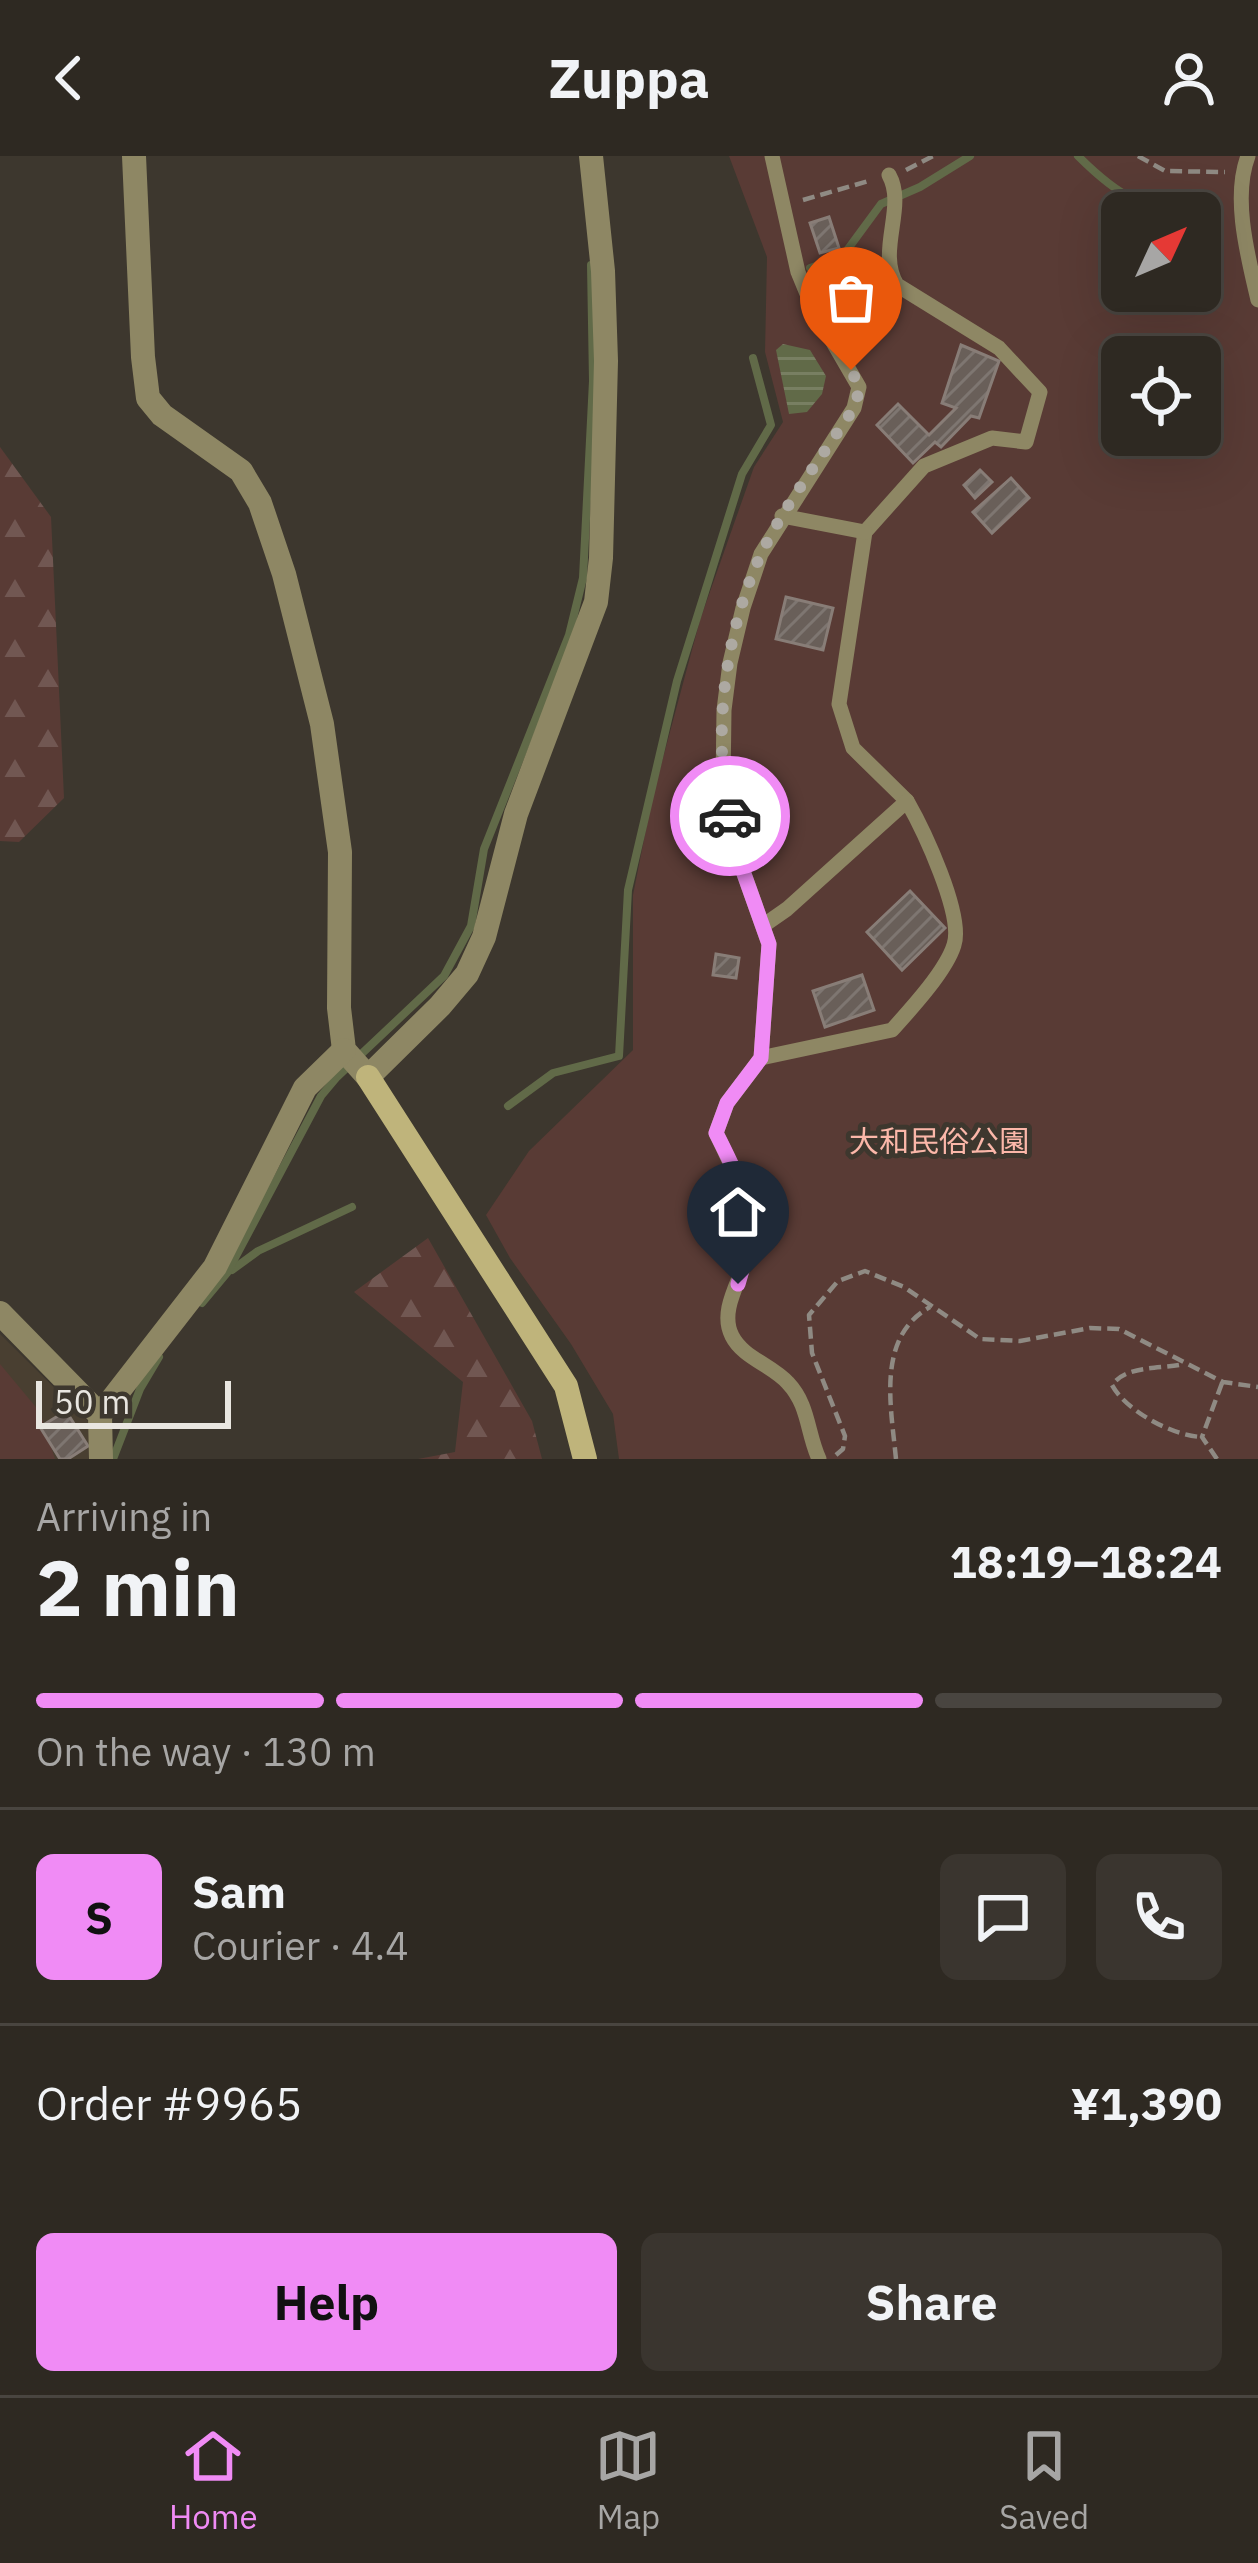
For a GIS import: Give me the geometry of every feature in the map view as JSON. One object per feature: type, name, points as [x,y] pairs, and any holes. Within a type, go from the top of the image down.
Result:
[{"type":"street","points":[[134,156],[142,357],[148,398],[162,415],[242,471],[260,503],[284,574],[322,724],[340,852],[339,1008],[344,1050],[368,1077],[566,1386],[585,1459]]},
{"type":"street","points":[[368,1077],[467,974],[484,937],[516,814],[596,602],[606,361],[591,156]]},
{"type":"street","points":[[101,1459],[100,1415],[214,1267],[305,1088],[344,1050]]},
{"type":"street","points":[[0,1313],[100,1415]]},
{"type":"lane","points":[[772,156],[798,272],[812,306],[860,388],[854,408],[761,554],[743,608],[724,710],[723,786],[743,871],[769,944],[761,1058],[727,1103],[716,1133],[746,1200],[751,1243],[728,1307],[731,1335],[789,1383],[802,1402],[819,1459]]},
{"type":"lane","points":[[1245,164],[1247,252],[1258,300]]},
{"type":"lane","points":[[761,1058],[892,1030],[955,944],[955,920],[907,801],[853,748],[839,704],[865,532],[925,466],[992,438],[1025,442],[1040,392],[999,347],[897,285],[888,271],[892,190]]},
{"type":"lane","points":[[782,516],[865,532]]},
{"type":"lane","points":[[764,925],[907,801]]},
{"type":"path","points":[[782,206],[892,190],[933,156]]},
{"type":"path","points":[[1138,156],[1165,171],[1245,164]]},
{"type":"path","points":[[832,1459],[843,1449],[845,1436],[812,1353],[809,1315],[838,1281],[865,1271],[904,1287],[980,1339],[1020,1341],[1090,1328],[1119,1329],[1223,1382],[1258,1387]]},
{"type":"path","points":[[896,1459],[891,1400],[896,1338],[911,1318],[930,1307]]},
{"type":"path","points":[[1183,1364],[1134,1371],[1112,1385],[1130,1406],[1186,1437],[1202,1438]]},
{"type":"path","points":[[1202,1438],[1223,1382]]},
{"type":"path","points":[[1202,1438],[1217,1459]]},
{"type":"shaded area","points":[[783,344],[810,350],[826,376],[822,394],[807,412],[789,414],[776,350]]},
{"type":"shaded area","points":[[0,1334],[100,1433],[95,1459],[0,1459]]},
{"type":"green space","name":"大和民俗公園","points":[[729,156],[1258,156],[1258,1459],[619,1459],[613,1414],[486,1215],[529,1151],[633,1050],[633,895],[652,799],[700,620],[754,467],[783,422],[765,352],[767,257]]},
{"type":"green space","points":[[0,447],[51,517],[64,798],[19,842],[0,841]]},
{"type":"green space","points":[[428,1238],[532,1421],[542,1459],[418,1459],[455,1452],[463,1382],[354,1292]]},
{"type":"green space","points":[[0,1364],[40,1412],[55,1459],[0,1459]]},
{"type":"building","points":[[829,217],[839,248],[820,253],[810,223]]},
{"type":"building","points":[[961,345],[999,361],[979,418],[971,416],[941,447],[935,442],[913,463],[877,425],[898,404],[929,435],[956,408],[942,403]]},
{"type":"building","points":[[980,470],[992,482],[975,498],[964,485]]},
{"type":"building","points":[[1011,478],[1029,498],[992,533],[973,512]]},
{"type":"building","points":[[786,597],[833,608],[823,650],[776,639]]},
{"type":"building","points":[[910,891],[945,928],[902,970],[867,932]]},
{"type":"building","points":[[716,954],[739,958],[736,978],[713,975]]},
{"type":"building","points":[[862,975],[874,1010],[825,1027],[813,991]]},
{"type":"building","points":[[66,1411],[88,1446],[60,1459],[40,1427]]},
{"type":"waterway","points":[[810,268],[842,257],[881,204],[970,156]]},
{"type":"waterway","points":[[1078,156],[1121,192]]},
{"type":"waterway","points":[[202,1303],[227,1273],[321,1096],[444,976],[471,926],[484,849],[569,635],[583,578],[593,381],[591,265]]},
{"type":"waterway","points":[[508,1106],[553,1073],[619,1056],[628,890],[677,681],[742,474],[771,425],[753,358]]},
{"type":"waterway","points":[[232,1270],[258,1251],[352,1207]]},
{"type":"waterway","points":[[113,1459],[140,1389],[159,1357]]},
{"type":"way so far","points":[[730,816],[723,786],[724,710],[743,608],[761,554],[782,516],[854,408],[860,388],[851,370]]},
{"type":"route","points":[[730,816],[769,944],[761,1058],[727,1103],[716,1133],[746,1200],[751,1243],[738,1284]]}]
